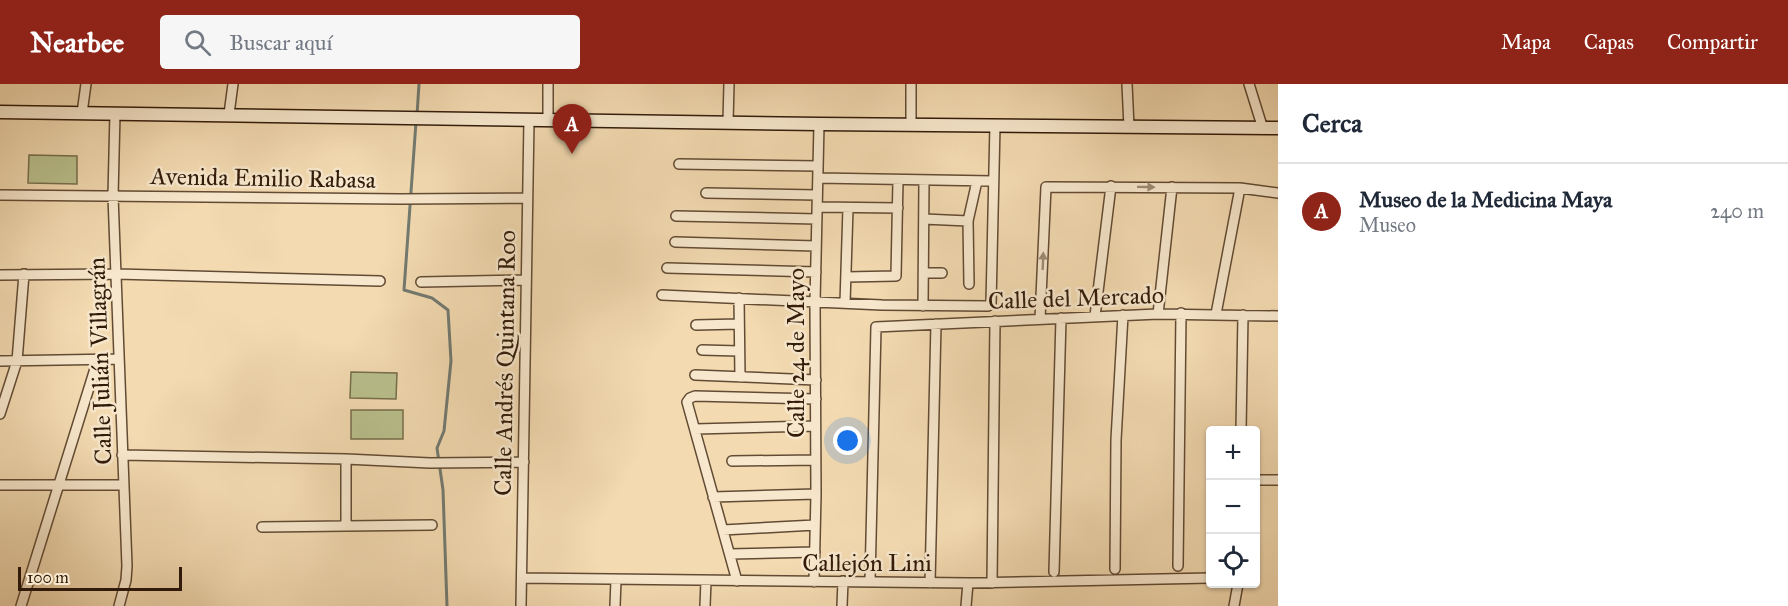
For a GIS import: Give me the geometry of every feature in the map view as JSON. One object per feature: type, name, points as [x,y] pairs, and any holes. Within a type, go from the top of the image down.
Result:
[{"type":"street","points":[[82,113],[86,84]]},
{"type":"street","points":[[229,114],[233,84]]},
{"type":"street","points":[[548,84],[548,119]]},
{"type":"street","points":[[728,122],[729,84]]},
{"type":"street","points":[[911,84],[911,123]]},
{"type":"street","points":[[1127,84],[1129,127]]},
{"type":"street","points":[[1249,84],[1263,129]]},
{"type":"street","points":[[0,112],[1278,128]]},
{"type":"street","name":"Calle Julián Villagrán","points":[[115,113],[113,196],[127,566],[119,606]]},
{"type":"street","name":"Calle Andrés Quintana Roo","points":[[521,606],[529,120]]},
{"type":"street","name":"Calle 24 de Mayo","points":[[814,582],[815,302],[819,124]]},
{"type":"street","points":[[818,178],[992,181],[994,125]]},
{"type":"street","points":[[679,164],[818,166]]},
{"type":"street","points":[[846,277],[896,276],[898,180]]},
{"type":"street","points":[[923,306],[924,180]]},
{"type":"street","points":[[969,284],[968,221],[977,181]]},
{"type":"street","name":"Calle del Mercado","points":[[662,295],[923,306],[988,306],[991,304],[992,181]]},
{"type":"street","points":[[1095,316],[1111,186]]},
{"type":"street","points":[[1041,319],[1046,187],[1240,188],[1278,193]]},
{"type":"street","points":[[1158,314],[1172,187]]},
{"type":"street","points":[[1216,314],[1240,188]]},
{"type":"street","points":[[706,193],[817,195]]},
{"type":"street","name":"Avenida Emilio Rabasa","points":[[0,195],[526,198]]},
{"type":"street","points":[[817,207],[898,208]]},
{"type":"street","points":[[845,303],[848,208]]},
{"type":"street","points":[[676,216],[817,219]]},
{"type":"street","points":[[924,219],[968,221]]},
{"type":"street","points":[[675,242],[816,246]]},
{"type":"street","points":[[667,268],[816,272]]},
{"type":"street","points":[[924,273],[942,273]]},
{"type":"street","points":[[0,414],[17,361],[24,274]]},
{"type":"street","points":[[0,275],[117,274],[380,281]]},
{"type":"street","points":[[421,282],[526,280]]},
{"type":"street","points":[[739,298],[740,377]]},
{"type":"street","points":[[1178,566],[1181,313]]},
{"type":"street","name":"Calle del Mercado","points":[[870,581],[876,327],[1181,313],[1278,316]]},
{"type":"street","points":[[1115,569],[1116,440],[1123,315]]},
{"type":"street","points":[[1241,426],[1243,315]]},
{"type":"street","points":[[1054,572],[1061,318]]},
{"type":"street","points":[[992,583],[995,321]]},
{"type":"street","points":[[696,325],[739,324]]},
{"type":"street","points":[[930,583],[936,324]]},
{"type":"street","points":[[702,350],[739,351]]},
{"type":"street","points":[[0,362],[118,358]]},
{"type":"street","points":[[21,606],[98,359]]},
{"type":"street","points":[[694,375],[816,380]]},
{"type":"street","points":[[737,581],[687,402],[695,396],[816,399]]},
{"type":"street","points":[[694,429],[815,426]]},
{"type":"street","points":[[123,455],[346,459],[430,464],[524,462]]},
{"type":"street","points":[[346,459],[346,526]]},
{"type":"street","points":[[732,461],[816,460]]},
{"type":"street","points":[[1260,480],[1278,480]]},
{"type":"street","points":[[0,485],[124,485]]},
{"type":"street","points":[[713,497],[816,494]]},
{"type":"street","points":[[262,527],[432,525]]},
{"type":"street","points":[[723,530],[815,525]]},
{"type":"street","points":[[730,554],[815,552]]},
{"type":"street","name":"Callejón Lini","points":[[522,578],[968,584],[1206,578]]},
{"type":"street","points":[[615,606],[616,580]]},
{"type":"street","points":[[705,606],[706,580]]},
{"type":"street","points":[[842,606],[843,581]]},
{"type":"street","points":[[966,606],[968,584]]},
{"type":"street","points":[[1234,606],[1237,588]]},
{"type":"green space","points":[[29,155],[77,156],[77,184],[28,183]]},
{"type":"green space","points":[[351,372],[397,373],[396,399],[350,398]]},
{"type":"green space","points":[[351,410],[403,410],[403,439],[351,439]]},
{"type":"waterway","points":[[417,115],[419,84]]},
{"type":"waterway","points":[[416,122],[404,290],[432,298],[448,310],[451,361],[444,431],[437,448],[443,490],[447,606]]},
{"type":"place","name":"Museo de la Medicina Maya","points":[[572,154]]}]
